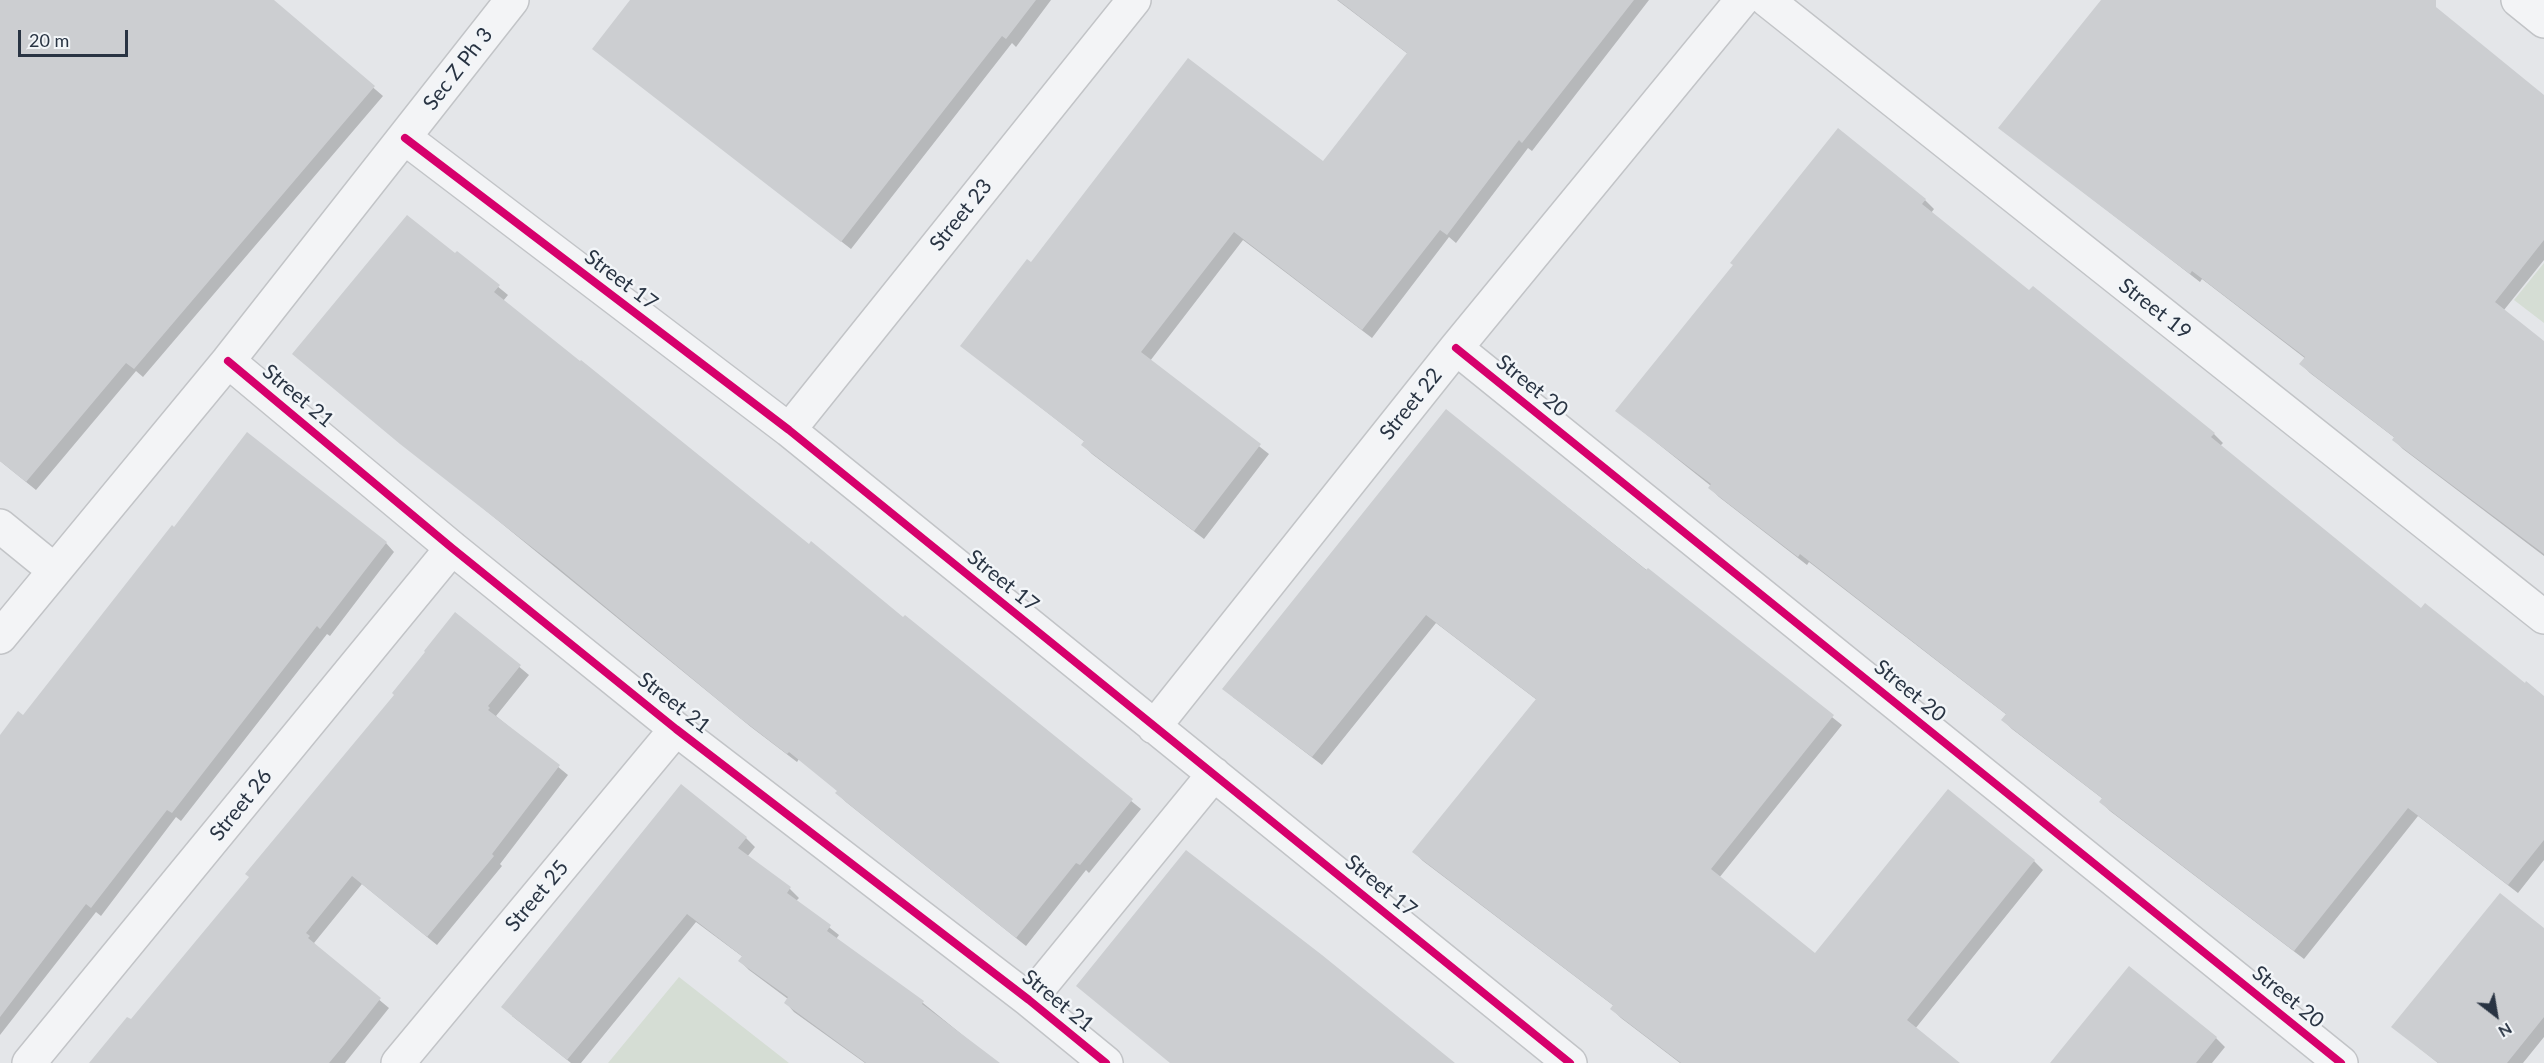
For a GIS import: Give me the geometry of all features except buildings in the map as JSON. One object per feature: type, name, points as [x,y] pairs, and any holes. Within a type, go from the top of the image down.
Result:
[{"type":"street","name":"Sec Z Ph 3","points":[[0,637],[228,362],[512,0]]},
{"type":"street","name":"Street 23","points":[[789,430],[1134,0]]},
{"type":"street","name":"Street 22","points":[[1154,727],[1456,348],[1742,0]]},
{"type":"street","name":"Street 19","points":[[1767,0],[2544,617]]},
{"type":"street","points":[[2518,0],[2544,21]]},
{"type":"street","name":"Street 17","points":[[405,138],[789,430],[1570,1063]]},
{"type":"street","name":"Street 20","points":[[1456,348],[2341,1063]]},
{"type":"street","name":"Street 21","points":[[228,362],[452,548],[676,729],[1029,1000],[1106,1063]]},
{"type":"street","points":[[0,526],[54,570]]},
{"type":"street","name":"Street 26","points":[[29,1063],[452,548]]},
{"type":"street","name":"Street 25","points":[[399,1063],[676,729]]},
{"type":"street","points":[[1029,1000],[1214,774]]},
{"type":"shaded area","points":[[2544,263],[2544,323],[2514,300]]},
{"type":"shaded area","points":[[679,977],[789,1063],[608,1063]]},
{"type":"cycle path","points":[[405,138],[789,430],[1570,1063]]},
{"type":"cycle path","points":[[1456,348],[2341,1063]]},
{"type":"cycle path","points":[[228,361],[452,548],[676,729],[1029,1000],[1106,1063]]}]
